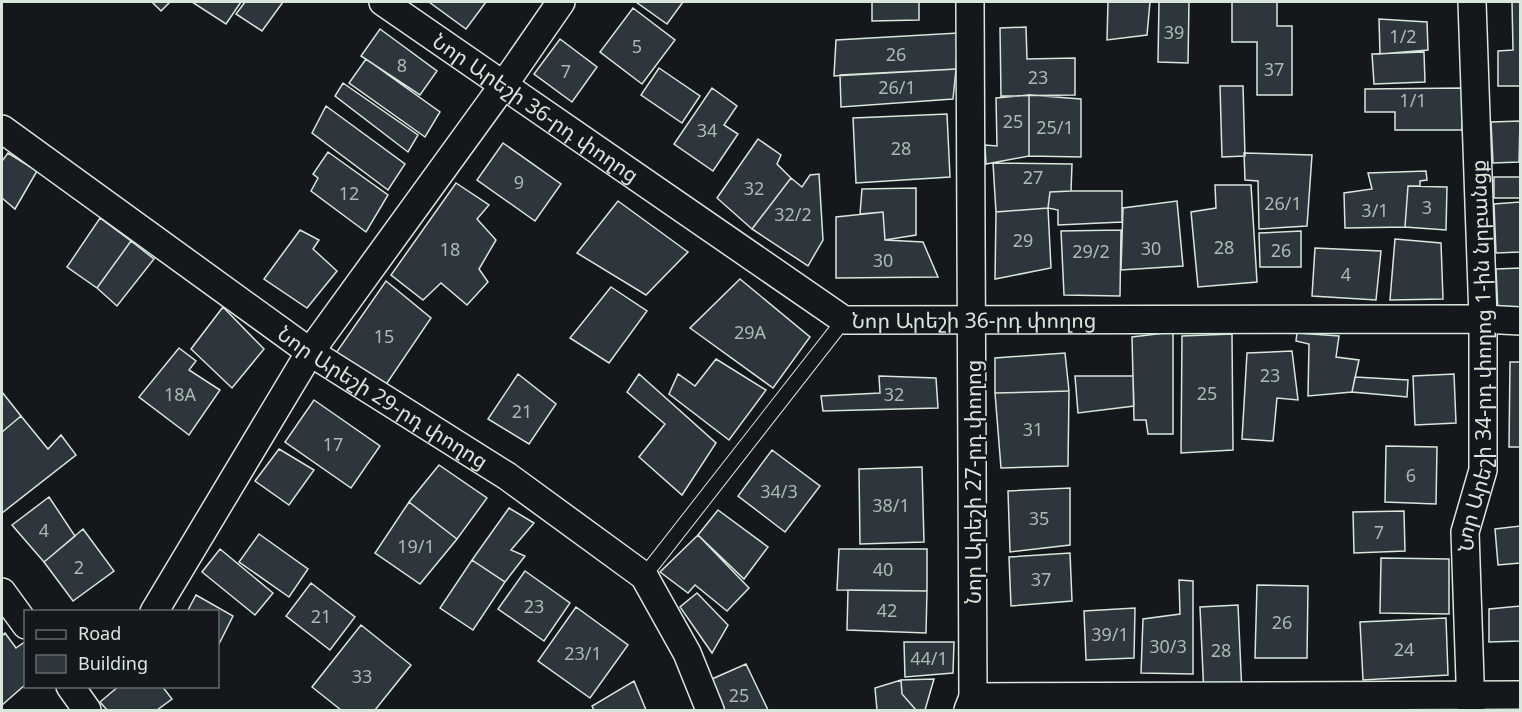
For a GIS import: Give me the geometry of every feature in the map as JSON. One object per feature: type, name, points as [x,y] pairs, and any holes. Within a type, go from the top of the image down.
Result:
[{"type":"street","name":"Նոր Արեշի 36-րդ փողոց","points":[[383,2],[505,83],[844,320],[1483,319],[1521,321]]},
{"type":"street","points":[[155,610],[310,352],[561,2]]},
{"type":"street","name":"Նոր Արեշի 27-րդ փողոց","points":[[970,2],[973,321],[970,704]]},
{"type":"street","name":"Նոր Արեշի 34-րդ փողոց 1-ին նրբանցք","points":[[1471,703],[1465,532],[1483,470],[1483,319],[1472,2]]},
{"type":"street","name":"Նոր Արեշի 29-րդ փողոց","points":[[2,129],[310,352],[507,476],[644,576],[687,653],[710,711]]},
{"type":"street","points":[[2,592],[24,623]]},
{"type":"street","points":[[72,688],[87,711]]},
{"type":"street","points":[[970,704],[1471,703],[1521,696]]},
{"type":"lane","points":[[644,576],[844,320]]},
{"type":"building","points":[[152,2],[170,2],[161,11]]},
{"type":"building","points":[[192,2],[241,2],[226,24]]},
{"type":"building","points":[[245,2],[283,2],[262,31],[236,14]]},
{"type":"building","points":[[429,2],[486,2],[466,29]]},
{"type":"building","points":[[636,2],[683,2],[667,24]]},
{"type":"building","points":[[872,2],[919,2],[919,20],[872,21]]},
{"type":"building","points":[[1108,2],[1150,2],[1147,35],[1107,40]]},
{"type":"building","points":[[1159,2],[1189,2],[1188,63],[1158,62]]},
{"type":"building","points":[[1232,2],[1277,2],[1277,26],[1292,26],[1292,95],[1257,95],[1257,42],[1232,42]]},
{"type":"building","points":[[1512,2],[1520,2],[1520,86],[1498,86],[1498,51],[1513,50]]},
{"type":"building","points":[[633,8],[675,40],[642,84],[600,52]]},
{"type":"building","points":[[1379,19],[1427,22],[1428,50],[1380,54]]},
{"type":"building","points":[[1026,27],[1027,59],[1075,58],[1075,95],[1001,96],[1000,28]]},
{"type":"building","points":[[380,29],[437,71],[420,95],[361,56]]},
{"type":"building","points":[[958,33],[956,69],[834,76],[836,40]]},
{"type":"building","points":[[560,39],[597,67],[572,102],[534,74]]},
{"type":"building","points":[[1424,52],[1425,82],[1374,84],[1372,54]]},
{"type":"building","points":[[366,59],[440,112],[425,137],[349,83]]},
{"type":"building","points":[[659,68],[700,96],[682,123],[641,95]]},
{"type":"building","points":[[956,69],[953,99],[841,107],[840,75]]},
{"type":"building","points":[[343,83],[418,135],[408,152],[335,96]]},
{"type":"building","points":[[1220,86],[1243,86],[1245,156],[1222,157]]},
{"type":"building","points":[[712,88],[737,106],[724,125],[738,134],[713,171],[674,144]]},
{"type":"building","points":[[1462,88],[1462,130],[1395,130],[1395,112],[1365,112],[1365,89]]},
{"type":"building","points":[[1029,95],[1081,99],[1081,157],[1029,156]]},
{"type":"building","points":[[1029,95],[1029,156],[986,164],[985,145],[997,146],[996,98]]},
{"type":"building","points":[[326,106],[405,164],[388,190],[312,133]]},
{"type":"building","points":[[947,114],[950,177],[856,183],[853,118]]},
{"type":"building","points":[[1520,121],[1519,162],[1493,163],[1491,122]]},
{"type":"building","points":[[758,139],[781,155],[777,164],[791,178],[752,229],[717,198]]},
{"type":"building","points":[[503,143],[561,184],[535,221],[477,180]]},
{"type":"building","points":[[328,152],[388,195],[366,232],[311,191],[318,178],[313,174]]},
{"type":"building","points":[[8,153],[37,171],[15,209],[2,198],[2,161]]},
{"type":"building","points":[[1244,153],[1312,155],[1307,226],[1259,229],[1258,181],[1245,180]]},
{"type":"building","points":[[993,163],[1072,164],[1071,191],[1050,192],[1048,208],[996,212]]},
{"type":"building","points":[[1426,171],[1427,180],[1420,181],[1420,186],[1408,186],[1405,227],[1345,228],[1344,193],[1372,189],[1368,173]]},
{"type":"building","points":[[819,174],[823,240],[808,266],[752,229],[791,178],[802,187],[810,175]]},
{"type":"building","points":[[1494,177],[1520,177],[1520,198],[1494,198]]},
{"type":"building","points":[[456,183],[489,205],[477,219],[496,240],[479,269],[488,282],[467,305],[441,283],[423,300],[391,275]]},
{"type":"building","points":[[1215,185],[1251,185],[1257,282],[1198,287],[1191,212],[1216,208]]},
{"type":"building","points":[[1408,186],[1447,187],[1446,230],[1405,227]]},
{"type":"building","points":[[916,188],[916,235],[885,240],[883,212],[860,214],[862,189]]},
{"type":"building","points":[[1122,191],[1122,222],[1058,225],[1058,210],[1048,208],[1050,192]]},
{"type":"building","points":[[618,201],[688,252],[646,295],[577,253]]},
{"type":"building","points":[[1177,201],[1183,266],[1121,270],[1123,208]]},
{"type":"building","points":[[1520,202],[1520,252],[1496,253],[1494,204]]},
{"type":"building","points":[[1048,208],[1051,268],[995,279],[996,212]]},
{"type":"building","points":[[883,212],[885,240],[923,242],[938,277],[836,278],[836,217]]},
{"type":"building","points":[[100,218],[131,241],[97,288],[67,267]]},
{"type":"building","points":[[300,230],[319,240],[313,249],[337,271],[307,308],[264,279]]},
{"type":"building","points":[[1121,230],[1120,296],[1064,295],[1061,231]]},
{"type":"building","points":[[1301,231],[1301,267],[1260,267],[1259,233]]},
{"type":"building","points":[[1395,239],[1441,243],[1443,299],[1390,300]]},
{"type":"building","points":[[131,241],[154,259],[117,306],[97,288]]},
{"type":"building","points":[[1315,248],[1381,251],[1376,300],[1312,296]]},
{"type":"building","points":[[1520,268],[1520,311],[1498,312],[1496,269]]},
{"type":"building","points":[[740,279],[810,337],[773,388],[690,328]]},
{"type":"building","points":[[386,281],[431,318],[383,389],[336,353]]},
{"type":"building","points":[[611,287],[647,311],[609,363],[570,338]]},
{"type":"building","points":[[223,307],[264,349],[232,388],[191,349]]},
{"type":"building","points":[[1173,332],[1173,434],[1148,434],[1146,420],[1134,420],[1132,337]]},
{"type":"building","points":[[1297,333],[1339,336],[1336,357],[1359,360],[1352,392],[1308,396],[1309,344],[1296,341]]},
{"type":"building","points":[[1232,334],[1233,450],[1181,453],[1182,336]]},
{"type":"building","points":[[179,348],[196,361],[189,370],[220,390],[189,435],[139,397]]},
{"type":"building","points":[[1292,351],[1298,400],[1277,398],[1273,441],[1242,439],[1247,353]]},
{"type":"building","points":[[1065,353],[1069,391],[995,393],[995,358]]},
{"type":"building","points":[[716,359],[766,390],[729,440],[669,394],[678,374],[695,386]]},
{"type":"building","points":[[1510,362],[1520,362],[1520,447],[1509,447]]},
{"type":"building","points":[[518,374],[556,404],[529,444],[488,419]]},
{"type":"building","points":[[639,374],[716,443],[682,495],[639,457],[665,424],[627,392]]},
{"type":"building","points":[[1454,374],[1456,423],[1415,425],[1413,376]]},
{"type":"building","points":[[879,376],[936,378],[938,408],[823,411],[821,396],[880,393]]},
{"type":"building","points":[[1075,376],[1133,376],[1134,406],[1078,413]]},
{"type":"building","points":[[1355,377],[1408,380],[1407,397],[1352,392]]},
{"type":"building","points":[[1069,391],[1068,466],[1001,468],[995,393]]},
{"type":"building","points":[[2,392],[21,416],[2,432]]},
{"type":"building","points":[[314,400],[380,446],[351,488],[285,442]]},
{"type":"building","points":[[21,416],[48,449],[61,435],[76,455],[2,513],[2,432]]},
{"type":"building","points":[[1386,446],[1437,447],[1436,504],[1385,502]]},
{"type":"building","points":[[279,449],[314,470],[289,505],[255,481]]},
{"type":"building","points":[[772,450],[820,486],[785,532],[738,496]]},
{"type":"building","points":[[439,465],[487,498],[457,539],[409,502]]},
{"type":"building","points":[[922,467],[924,542],[860,544],[859,469]]},
{"type":"building","points":[[1070,488],[1070,545],[1010,552],[1008,491]]},
{"type":"building","points":[[49,497],[75,536],[44,562],[12,525]]},
{"type":"building","points":[[409,502],[457,539],[420,584],[375,553]]},
{"type":"building","points":[[509,508],[534,523],[511,550],[525,556],[505,582],[472,560]]},
{"type":"building","points":[[718,510],[768,547],[744,579],[698,535]]},
{"type":"building","points":[[1404,511],[1405,551],[1354,553],[1353,512]]},
{"type":"building","points":[[1520,526],[1520,563],[1498,565],[1495,529]]},
{"type":"building","points":[[83,529],[114,571],[73,601],[44,562]]},
{"type":"building","points":[[259,534],[308,569],[289,597],[239,562]]},
{"type":"building","points":[[698,535],[749,588],[727,611],[695,585],[688,593],[660,572]]},
{"type":"building","points":[[220,549],[273,593],[255,615],[202,572]]},
{"type":"building","points":[[839,549],[927,549],[927,591],[837,590]]},
{"type":"building","points":[[1070,553],[1072,601],[1011,606],[1009,557]]},
{"type":"building","points":[[1381,558],[1449,559],[1449,614],[1380,613]]},
{"type":"building","points":[[472,560],[505,582],[473,630],[440,608]]},
{"type":"building","points":[[525,571],[570,603],[544,641],[498,609]]},
{"type":"building","points":[[1179,580],[1193,581],[1193,674],[1141,673],[1143,619],[1180,614]]},
{"type":"building","points":[[311,583],[355,617],[330,650],[286,616]]},
{"type":"building","points":[[1257,585],[1308,586],[1307,658],[1255,658]]},
{"type":"building","points":[[848,590],[927,591],[926,633],[847,630]]},
{"type":"building","points":[[697,593],[728,625],[712,653],[680,607]]},
{"type":"building","points":[[196,595],[233,616],[219,644],[219,610],[188,610]]},
{"type":"building","points":[[1238,605],[1242,694],[1204,696],[1200,607]]},
{"type":"building","points":[[1520,606],[1520,641],[1489,642],[1489,609]]},
{"type":"building","points":[[576,607],[628,645],[590,698],[538,661]]},
{"type":"building","points":[[1135,608],[1134,658],[1086,660],[1084,611]]},
{"type":"building","points":[[1446,618],[1448,675],[1363,680],[1360,622]]},
{"type":"building","points":[[361,625],[411,665],[375,710],[341,710],[312,687]]},
{"type":"building","points":[[5,633],[16,648],[24,642],[24,686],[2,705],[2,636]]},
{"type":"building","points":[[904,642],[954,642],[953,673],[905,677]]},
{"type":"building","points":[[746,664],[768,710],[725,710],[712,679]]},
{"type":"building","points":[[934,679],[925,710],[916,710],[902,694],[901,680]]},
{"type":"building","points":[[901,680],[902,694],[916,710],[877,710],[875,688]]},
{"type":"building","points":[[634,681],[646,710],[594,710],[592,706]]},
{"type":"building","points":[[117,688],[164,688],[172,699],[157,710],[107,710],[100,702]]},
{"type":"building","points":[[1417,703],[1417,710],[1374,710],[1374,705]]}]
